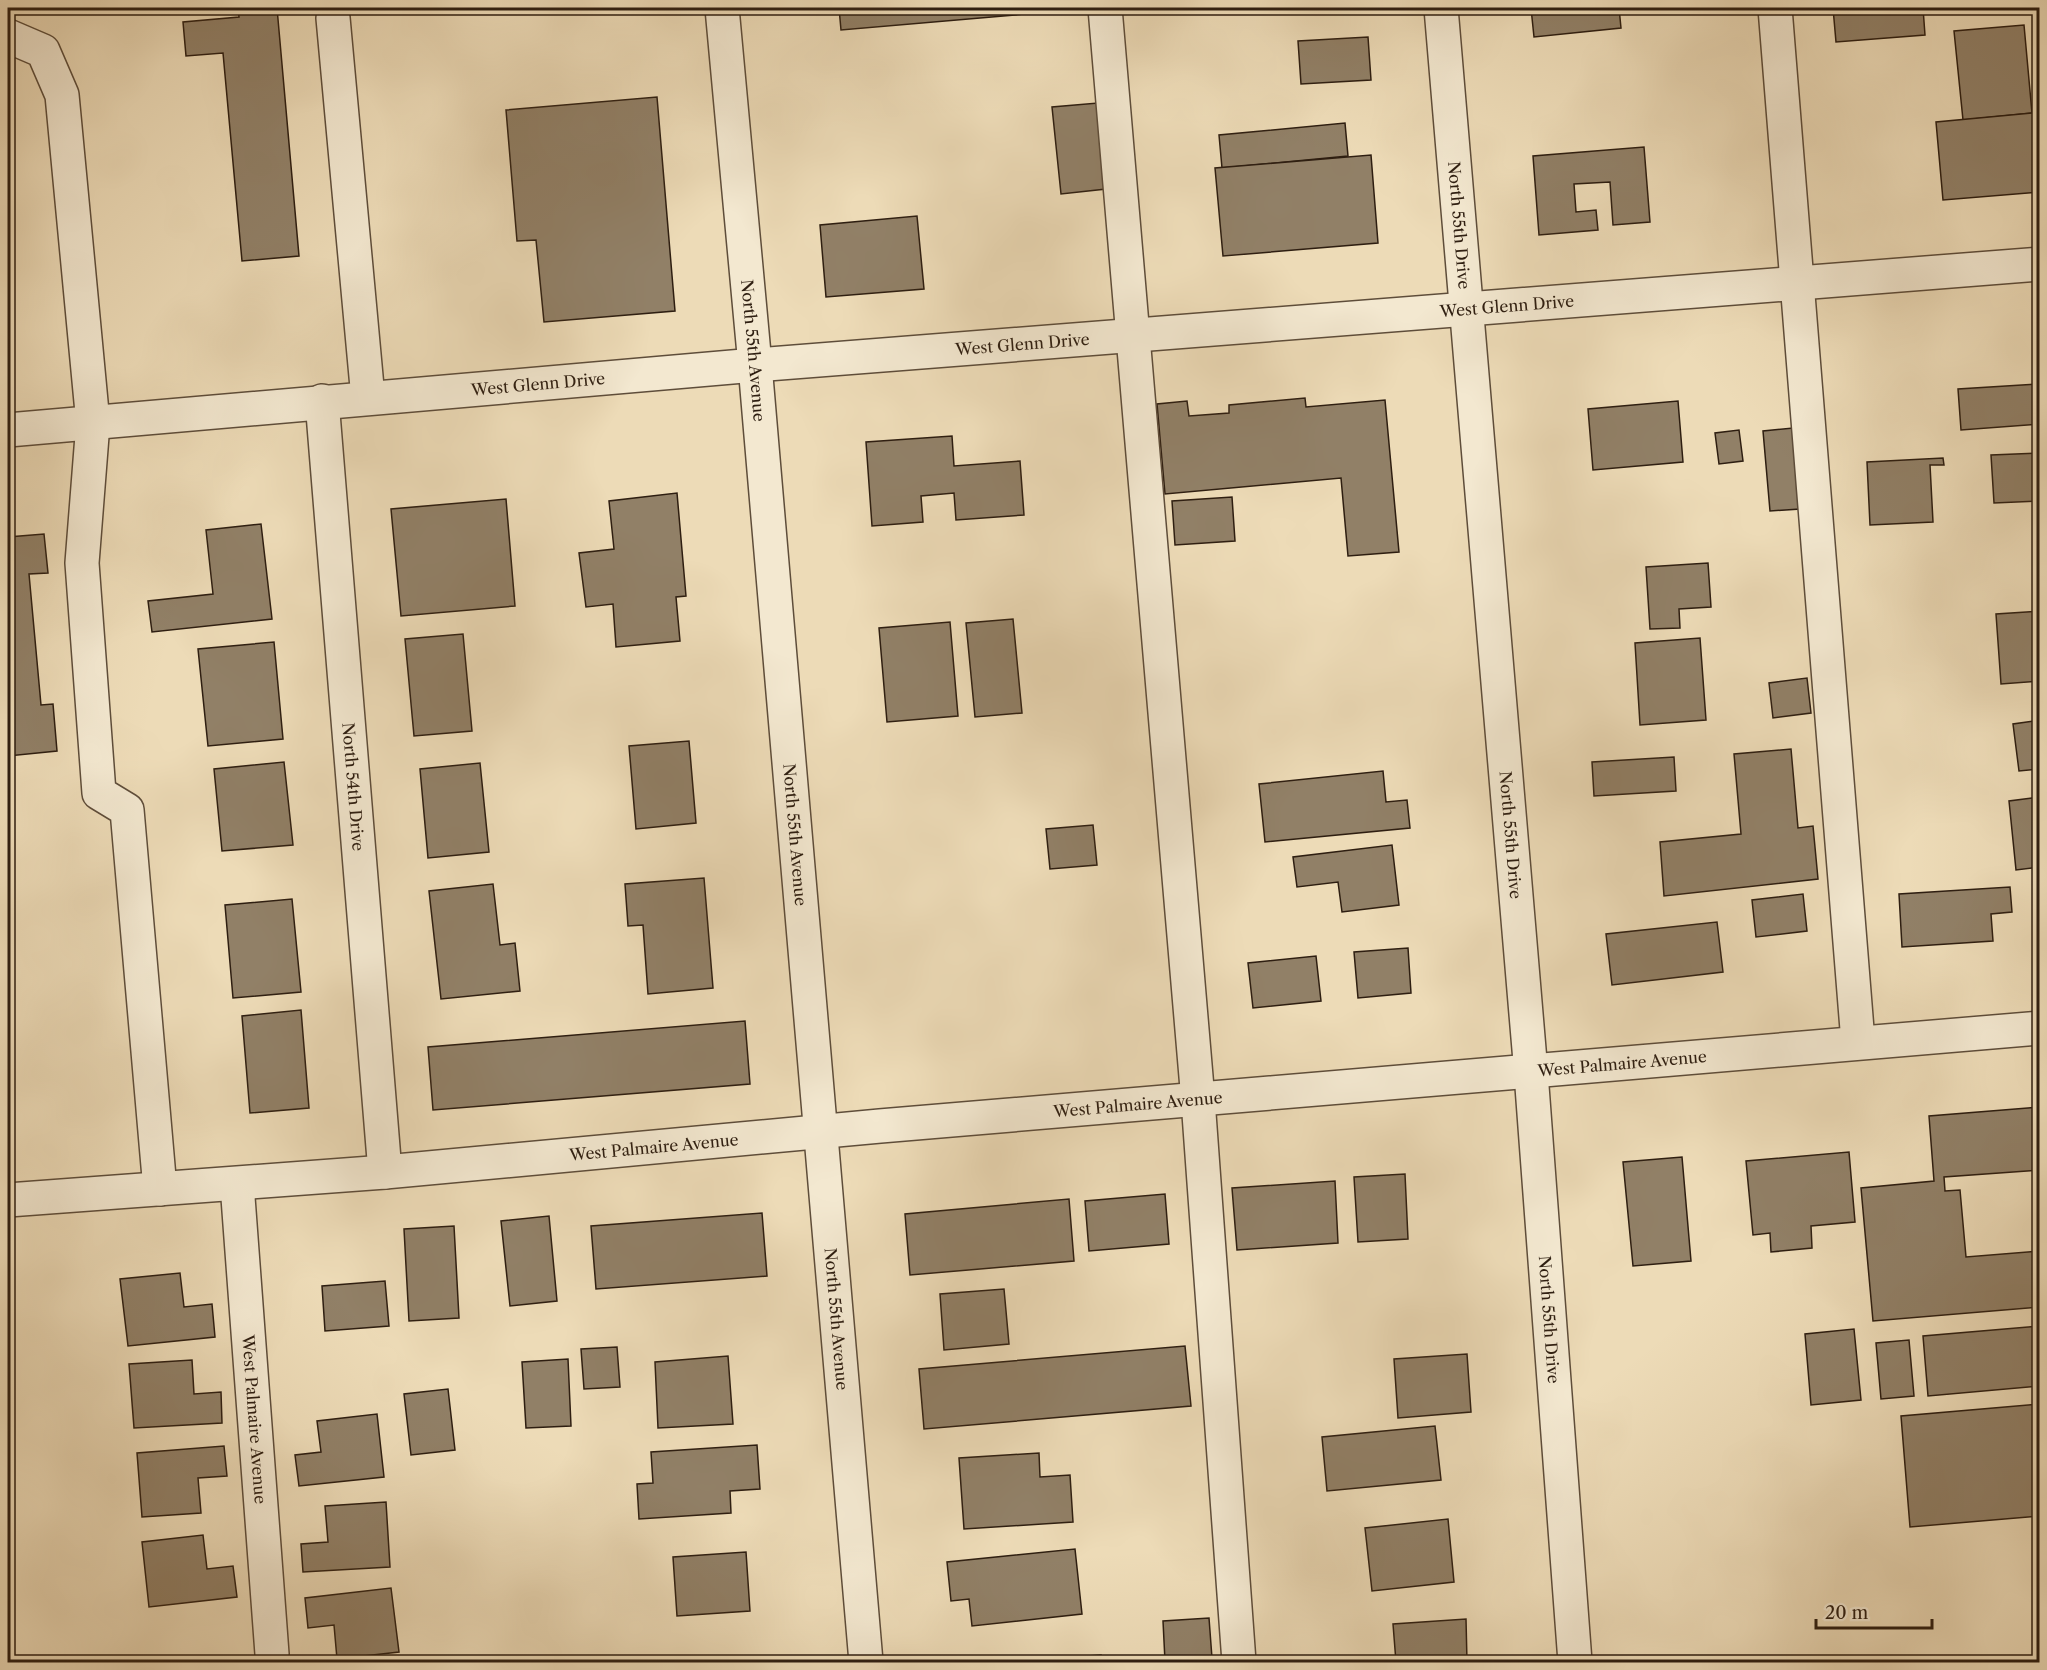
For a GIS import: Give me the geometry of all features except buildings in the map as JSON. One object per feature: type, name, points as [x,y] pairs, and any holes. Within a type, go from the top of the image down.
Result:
[{"type":"street","name":"North 55th Avenue","points":[[722,8],[755,365],[866,1662]]},
{"type":"street","points":[[1105,8],[1198,1100],[1239,1662]]},
{"type":"street","name":"North 55th Drive","points":[[1441,8],[1531,1073],[1575,1662]]},
{"type":"street","points":[[1775,8],[1858,1042]]},
{"type":"street","points":[[333,18],[368,398]]},
{"type":"street","points":[[8,36],[43,51],[62,95],[93,423],[82,563],[99,793],[127,810],[160,1189]]},
{"type":"street","name":"West Glenn Drive","points":[[8,430],[755,365],[1133,338],[2040,264]]},
{"type":"street","name":"North 54th Drive","points":[[322,401],[385,1172]]},
{"type":"street","name":"West Palmaire Avenue","points":[[8,1200],[385,1172],[821,1131],[1531,1073],[1858,1042],[2040,1028]]},
{"type":"street","name":"West Palmaire Avenue","points":[[237,1184],[272,1654]]}]
